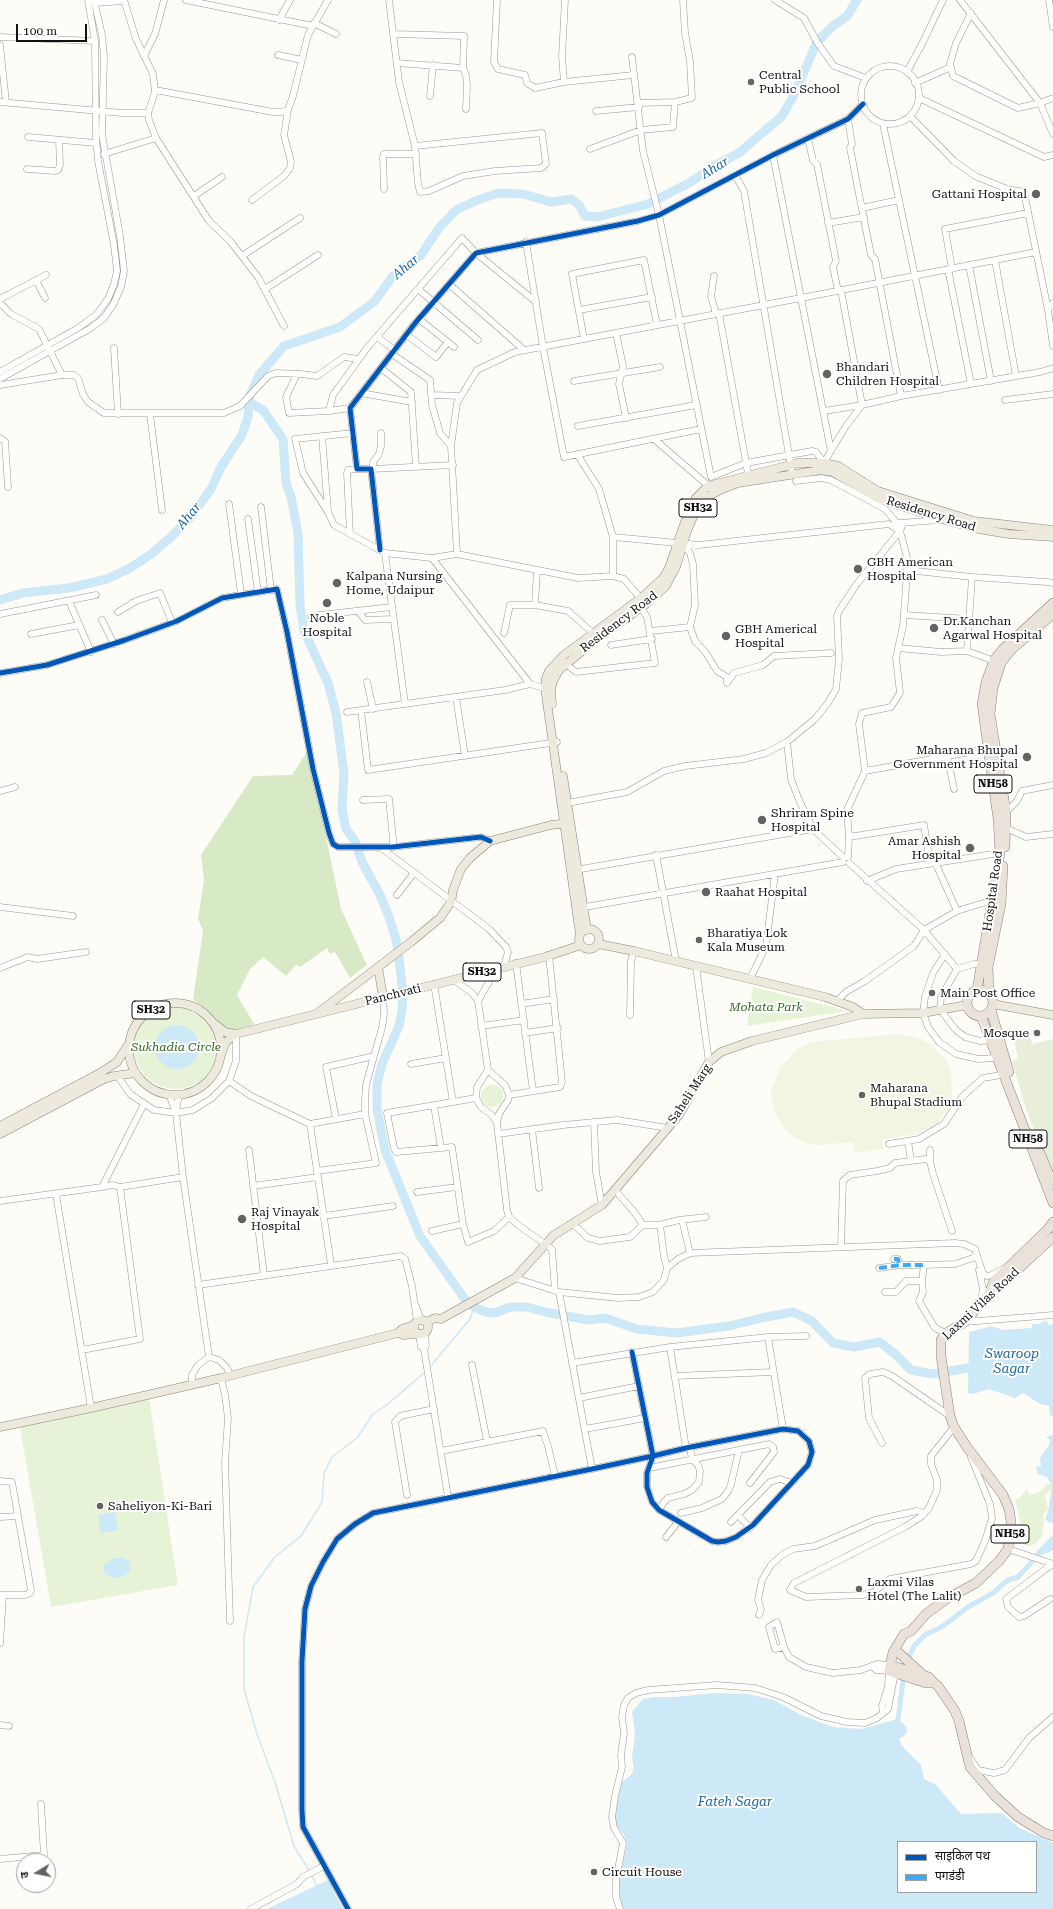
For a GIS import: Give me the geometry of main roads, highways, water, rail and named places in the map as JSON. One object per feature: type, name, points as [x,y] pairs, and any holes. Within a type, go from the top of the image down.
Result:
[{"type":"highway","name":"Hospital Road","points":[[977,990],[1000,853],[998,819],[987,749],[982,704],[986,682],[998,662],[1002,650],[1053,603]]},
{"type":"highway","name":"NH58","points":[[1053,614],[998,662],[993,688],[990,714],[1006,812],[1006,828],[1001,904],[988,967],[989,993],[1006,1074],[1053,1203]]},
{"type":"highway","name":"NH58","points":[[977,990],[969,995],[967,1005],[972,1013],[981,1016],[992,1040],[997,1058],[1006,1074],[1053,1184]]},
{"type":"highway","points":[[977,990],[983,990],[989,993]]},
{"type":"highway","points":[[981,1016],[987,1014],[992,1007]]},
{"type":"highway","points":[[989,1294],[994,1281],[1016,1261],[1053,1222]]},
{"type":"highway","name":"Laxmi Vilas Road","points":[[911,1631],[926,1614],[948,1598],[976,1583],[999,1561],[1008,1549],[1011,1522],[1009,1509],[1003,1495],[954,1427],[949,1412],[940,1348],[941,1340],[946,1333],[965,1322],[989,1294],[999,1287],[1053,1237]]},
{"type":"highway","name":"NH58","points":[[895,1670],[911,1631]]},
{"type":"highway","name":"NH58","points":[[895,1670],[898,1644],[904,1634],[911,1631]]},
{"type":"highway","points":[[901,1655],[912,1672],[926,1683],[933,1682]]},
{"type":"highway","points":[[895,1670],[912,1672],[929,1677],[942,1691],[955,1711],[970,1767],[995,1796],[1018,1817],[1044,1833],[1053,1836]]},
{"type":"main road","name":"Residency Road","points":[[567,824],[567,803],[555,742],[548,689],[559,670],[595,635],[665,588],[676,567],[680,542],[697,508],[707,497],[749,478],[793,473],[822,466],[879,498],[942,519],[978,529],[1009,534],[1053,537]]},
{"type":"main road","points":[[822,466],[838,466],[878,491],[974,521],[1053,530]]},
{"type":"main road","points":[[680,542],[688,513],[696,498],[708,486],[749,478]]},
{"type":"main road","points":[[548,689],[546,678],[549,671],[564,655],[595,635]]},
{"type":"main road","points":[[315,1015],[440,918],[451,902],[453,890],[461,869],[490,841],[538,828],[567,824],[555,742]]},
{"type":"main road","name":"SH32","points":[[567,824],[575,870],[585,907],[587,930]]},
{"type":"main road","points":[[575,870],[581,945]]},
{"type":"main road","points":[[580,935],[587,930],[593,930],[598,935],[598,944],[634,950],[825,996],[853,1007],[863,1014]]},
{"type":"main road","name":"SH32","points":[[581,945],[590,950],[598,944]]},
{"type":"main road","name":"Panchvati","points":[[236,1034],[454,980],[581,945]]},
{"type":"main road","points":[[380,966],[384,997]]},
{"type":"main road","name":"SH32","points":[[0,1126],[100,1073],[116,1062],[130,1042],[139,1020],[154,1008],[164,1004],[186,1004],[196,1008],[225,1032],[236,1034]]},
{"type":"main road","name":"Saheli Marg","points":[[0,1426],[91,1408],[231,1376],[398,1333],[404,1335],[421,1328],[435,1318],[441,1319],[515,1278],[554,1235],[602,1204],[679,1115],[709,1062],[720,1052],[733,1046],[863,1014],[923,1013],[967,1005]]},
{"type":"main road","points":[[992,1007],[1053,1015]]},
{"type":"main road","name":"SH32","points":[[213,1022],[220,1038],[221,1055]]},
{"type":"main road","name":"SH32","points":[[130,1042],[130,1053],[136,1073],[148,1086],[169,1094],[179,1095],[200,1087],[209,1080],[216,1070],[226,1042],[236,1034]]},
{"type":"main road","points":[[0,1134],[104,1079],[117,1075],[136,1073]]},
{"type":"water","points":[[177,1025],[189,1029],[195,1035],[199,1047],[195,1059],[189,1065],[177,1069],[165,1065],[159,1059],[155,1047],[159,1035],[165,1029]]},
{"type":"water","name":"Swaroop Sagar","points":[[1046,1320],[1049,1325],[1053,1324],[1053,1417],[1050,1415],[1049,1406],[1040,1404],[1023,1393],[1015,1398],[989,1389],[973,1394],[968,1393],[969,1332],[992,1326],[1003,1330],[1032,1328],[1032,1324],[1039,1324]]},
{"type":"water","points":[[1053,1435],[1053,1522],[1051,1523],[1045,1519],[1048,1512],[1052,1486],[1047,1477],[1038,1474],[1036,1467],[1041,1466],[1040,1458],[1049,1445],[1050,1440],[1046,1437]]},
{"type":"water","points":[[115,1512],[118,1530],[101,1533],[98,1515]]},
{"type":"water","points":[[1053,1535],[1053,1550],[1042,1555],[1035,1553]]},
{"type":"water","points":[[115,1558],[122,1558],[130,1562],[130,1570],[125,1576],[114,1578],[105,1574],[103,1571],[105,1564]]},
{"type":"water","name":"Fateh Sagar","points":[[714,1693],[748,1694],[774,1700],[801,1715],[833,1727],[861,1729],[898,1719],[906,1726],[907,1732],[899,1739],[902,1746],[921,1765],[924,1779],[936,1785],[961,1814],[1002,1813],[1019,1828],[1053,1843],[1053,1909],[622,1909],[618,1884],[627,1845],[624,1835],[615,1824],[619,1786],[631,1775],[634,1768],[632,1758],[635,1735],[632,1712],[643,1699],[654,1697],[674,1697]]},
{"type":"water","points":[[330,1879],[333,1891],[343,1909],[267,1909]]},
{"type":"waterway","name":"Ahar","points":[[0,600],[23,593],[69,588],[107,579],[130,568],[150,555],[190,518],[211,489],[221,467],[242,435],[248,417],[250,395],[259,375],[284,346],[340,327],[375,301],[392,277],[421,255],[439,228],[456,210],[480,199],[499,193],[523,194],[551,202],[571,199],[579,205],[585,216],[597,217],[648,204],[689,183],[714,166],[739,153],[782,116],[793,97],[817,42],[833,26],[847,16],[857,0]]},
{"type":"waterway","points":[[249,402],[263,410],[283,439],[286,483],[291,497],[298,533],[300,605],[304,631],[328,683],[336,713],[344,773],[342,809],[346,829],[355,841],[362,862],[380,895],[397,943],[403,993],[402,1011],[399,1026],[382,1064],[377,1084],[377,1109],[385,1150],[420,1236],[464,1298],[474,1307],[486,1312],[495,1313],[510,1307],[527,1307],[589,1320],[605,1318],[637,1329],[677,1333],[729,1326],[793,1312],[812,1321],[833,1343],[854,1347],[880,1342],[911,1370],[933,1374],[968,1368]]},
{"type":"waterway","points":[[429,1368],[470,1319],[474,1307]]},
{"type":"waterway","points":[[310,1872],[294,1846],[275,1782],[257,1734],[244,1689],[244,1637],[253,1587],[275,1557],[301,1536],[322,1502],[324,1473],[332,1457],[357,1438],[373,1414],[388,1404],[426,1371]]},
{"type":"waterway","points":[[907,1662],[914,1646],[925,1635],[943,1626],[968,1607],[993,1593],[1008,1580],[1018,1577],[1039,1554]]},
{"type":"waterway","points":[[898,1719],[904,1674]]},
{"type":"waterway","points":[[312,1875],[317,1886]]},
{"type":"place","name":"Central Public School","points":[[751,82]]},
{"type":"place","name":"Gattani Hospital","points":[[1036,194]]},
{"type":"place","name":"Bhandari Children Hospital","points":[[827,374]]},
{"type":"place","name":"GBH American Hospital","points":[[858,569]]},
{"type":"place","name":"Kalpana Nursing Home, Udaipur","points":[[337,583]]},
{"type":"place","name":"Noble Hospital","points":[[327,603]]},
{"type":"place","name":"Dr.Kanchan Agarwal Hospital","points":[[934,628]]},
{"type":"place","name":"GBH Americal Hospital","points":[[726,636]]},
{"type":"place","name":"Maharana Bhupal Government Hospital","points":[[1027,757]]},
{"type":"place","name":"Shriram Spine Hospital","points":[[762,820]]},
{"type":"place","name":"Amar Ashish Hospital","points":[[970,848]]},
{"type":"place","name":"Raahat Hospital","points":[[706,892]]},
{"type":"place","name":"Bharatiya Lok Kala Museum","points":[[699,940]]},
{"type":"place","name":"Main Post Office","points":[[932,993]]},
{"type":"place","name":"Mosque","points":[[1037,1033]]},
{"type":"place","name":"Maharana Bhupal Stadium","points":[[862,1095]]},
{"type":"place","name":"Raj Vinayak Hospital","points":[[242,1219]]},
{"type":"place","name":"Saheliyon-Ki-Bari","points":[[100,1506]]},
{"type":"place","name":"Laxmi Vilas Hotel (The Lalit)","points":[[859,1589]]},
{"type":"place","name":"Circuit House","points":[[594,1872]]},
{"type":"park label","name":"Mohata Park","points":[[766,1007]]},
{"type":"park label","name":"Sukhadia Circle","points":[[176,1047]]}]
